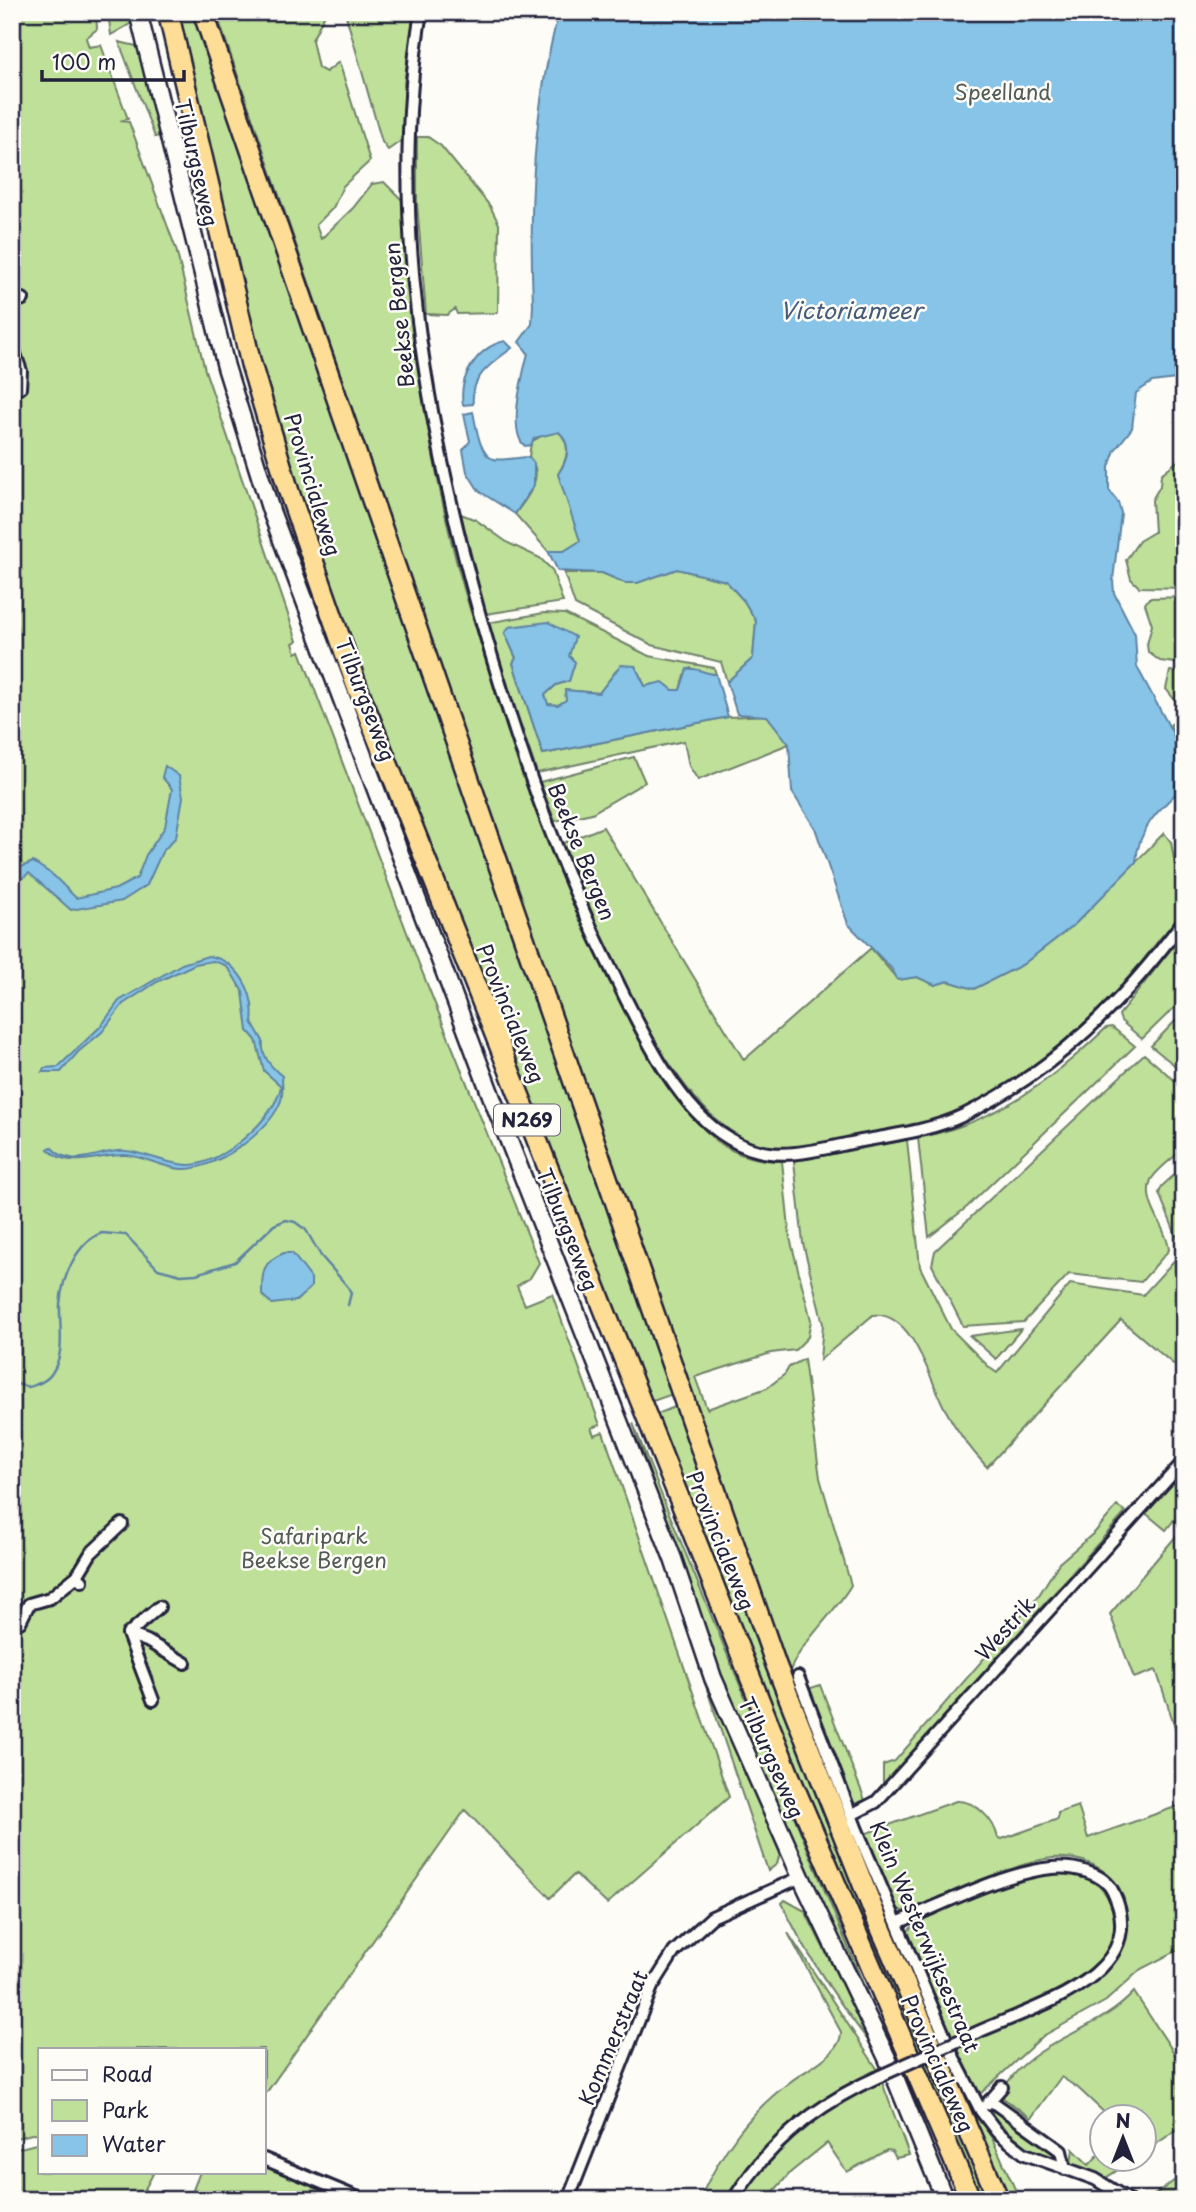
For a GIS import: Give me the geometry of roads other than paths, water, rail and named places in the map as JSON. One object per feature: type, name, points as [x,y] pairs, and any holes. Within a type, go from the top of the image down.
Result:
[{"type":"highway","name":"Provincialeweg","points":[[167,12],[251,364],[289,492],[356,684],[789,1775],[971,2200]]},
{"type":"highway","name":"Provincialeweg","points":[[203,12],[776,1665],[876,1917],[999,2200]]},
{"type":"street","name":"Tilburgseweg","points":[[138,12],[226,367],[271,512],[492,1098],[673,1559],[713,1678],[800,1877],[887,2058],[945,2200]]},
{"type":"street","name":"Beekse Bergen","points":[[421,12],[410,106],[410,207],[418,327],[427,394],[449,502],[512,728],[586,920],[671,1080],[703,1118],[729,1139],[788,1156],[912,1131],[962,1116],[1037,1072],[1087,1032],[1135,984],[1184,920]]},
{"type":"street","points":[[12,345],[21,371],[20,388]]},
{"type":"street","name":"Westrik","points":[[851,1815],[876,1802],[1184,1461]]},
{"type":"street","points":[[20,1622],[29,1604],[50,1598],[79,1579],[91,1553],[122,1524]]},
{"type":"street","points":[[128,1634],[159,1607]]},
{"type":"street","points":[[128,1634],[147,1640],[185,1663]]},
{"type":"street","points":[[128,1634],[153,1700]]},
{"type":"street","name":"Klein Westerwijksestraat","points":[[799,1677],[851,1815],[959,2069],[981,2111],[997,2132],[1016,2148],[1042,2162],[1096,2179],[1129,2200]]},
{"type":"street","points":[[733,2200],[752,2168],[781,2138],[854,2088],[1095,1976],[1111,1961],[1122,1928],[1120,1906],[1111,1887],[1095,1875],[1077,1869],[1054,1867],[1024,1873],[897,1923]]},
{"type":"street","name":"Kommerstraat","points":[[568,2200],[652,1987],[674,1952],[712,1917],[800,1877]]},
{"type":"street","points":[[981,2111],[1002,2087]]},
{"type":"street","points":[[990,2100],[1061,2151],[1065,2169]]},
{"type":"street","points":[[266,2160],[363,2200]]},
{"type":"water","name":"Victoriameer","points":[[559,12],[1090,12],[1097,18],[1099,12],[1184,12],[1184,378],[1152,382],[1136,393],[1132,428],[1115,450],[1109,467],[1109,490],[1118,502],[1121,513],[1113,580],[1114,593],[1135,634],[1137,667],[1184,754],[1184,786],[1158,811],[1145,829],[1136,862],[1074,925],[1022,965],[974,989],[948,981],[935,985],[917,977],[898,980],[891,968],[848,924],[815,828],[792,792],[789,744],[767,716],[737,714],[727,682],[753,658],[756,621],[744,601],[726,581],[677,569],[637,583],[625,583],[602,573],[558,571],[548,551],[564,551],[580,541],[558,474],[566,458],[566,442],[559,432],[534,438],[531,445],[525,446],[517,428],[517,416],[528,353],[519,342],[532,324],[533,194],[538,121]]},
{"type":"water","points":[[505,341],[512,348],[490,365],[479,378],[473,394],[473,404],[463,405],[464,384],[472,365],[486,350]]},
{"type":"water","points":[[473,412],[479,439],[489,457],[501,460],[529,457],[534,463],[534,485],[515,514],[479,491],[467,472],[463,450],[470,441],[464,414]]},
{"type":"water","points":[[548,622],[575,637],[569,656],[575,662],[569,681],[556,685],[545,695],[548,704],[558,705],[566,700],[565,690],[599,693],[621,665],[635,666],[645,686],[663,682],[673,690],[680,690],[687,669],[691,669],[716,674],[728,717],[543,754],[513,663],[516,658],[505,633],[509,627]]},
{"type":"water","points":[[165,766],[179,776],[183,797],[176,837],[162,852],[147,885],[122,901],[71,910],[29,873],[19,881],[12,881],[12,871],[33,862],[53,875],[76,898],[116,889],[137,878],[146,855],[165,827],[172,789],[162,777]]},
{"type":"water","points":[[208,956],[228,964],[248,989],[252,1022],[263,1041],[265,1056],[282,1076],[281,1100],[274,1114],[239,1148],[195,1168],[175,1168],[125,1155],[84,1160],[65,1159],[56,1156],[48,1149],[51,1147],[68,1158],[126,1151],[173,1163],[202,1163],[245,1138],[269,1112],[281,1086],[264,1071],[256,1040],[248,1031],[243,992],[225,965],[213,961],[195,964],[157,982],[123,1004],[102,1032],[78,1052],[61,1072],[42,1072],[44,1068],[58,1067],[101,1026],[119,1001],[182,964]]},
{"type":"water","points":[[284,1253],[292,1253],[311,1278],[311,1287],[296,1301],[272,1304],[262,1295],[264,1270],[271,1260]]},
{"type":"waterway","points":[[12,1383],[29,1387],[45,1380],[52,1373],[59,1357],[60,1304],[67,1273],[85,1244],[102,1233],[126,1235],[158,1269],[181,1275],[196,1274],[235,1262],[274,1225],[286,1220],[295,1222],[306,1230],[321,1256],[348,1287],[351,1293],[348,1305]]},
{"type":"park label","name":"Speelland","points":[[1003,93]]},
{"type":"park label","name":"Safaripark Beekse Bergen","points":[[314,1549]]}]
